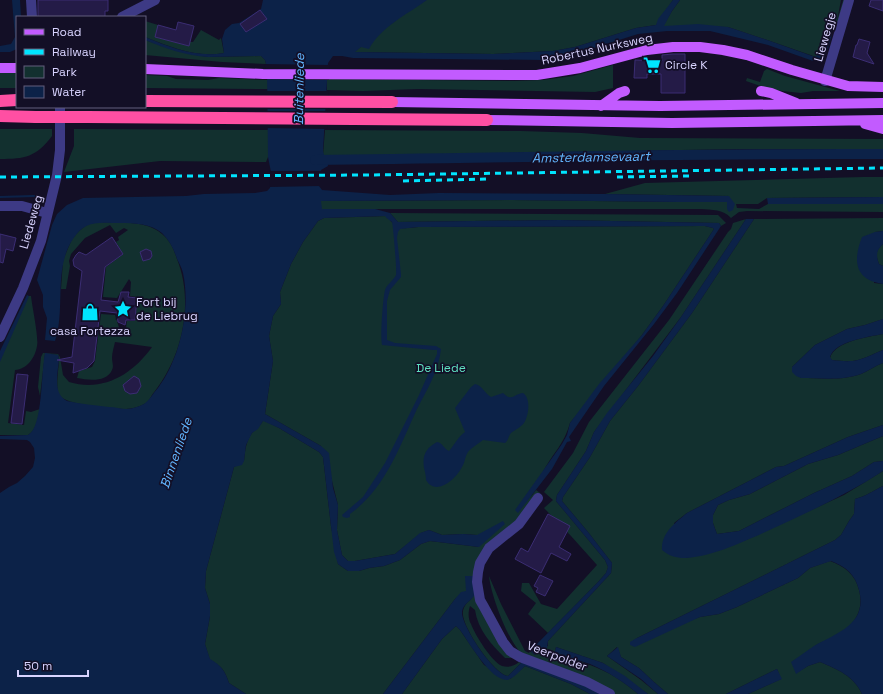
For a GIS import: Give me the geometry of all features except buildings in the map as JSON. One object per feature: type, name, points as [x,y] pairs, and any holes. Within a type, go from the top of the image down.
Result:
[{"type":"highway","points":[[0,101],[16,100]]},
{"type":"highway","points":[[146,101],[392,102]]},
{"type":"highway","points":[[0,116],[487,120]]},
{"type":"main road","name":"Robertus Nurksweg","points":[[146,69],[263,74],[537,75],[580,68],[647,50],[673,47],[693,47],[724,50],[748,55],[848,86],[883,87]]},
{"type":"main road","points":[[0,68],[16,68]]},
{"type":"main road","points":[[601,106],[619,93],[625,91]]},
{"type":"main road","points":[[761,91],[771,93],[802,105]]},
{"type":"main road","points":[[392,102],[601,106],[883,103]]},
{"type":"main road","points":[[487,120],[672,122],[883,120]]},
{"type":"main road","points":[[853,121],[883,129]]},
{"type":"street","points":[[31,0],[32,16]]},
{"type":"street","points":[[124,16],[155,0]]},
{"type":"street","name":"Liewegje","points":[[826,80],[849,0]]},
{"type":"street","name":"Liedeweg","points":[[0,337],[23,288],[41,241],[47,213],[56,183],[60,150],[60,108]]},
{"type":"street","points":[[0,206],[22,206],[47,213]]},
{"type":"street","name":"Veerpolder","points":[[538,498],[519,524],[489,548],[480,563],[477,582],[480,600],[490,620],[510,650],[520,657],[587,682],[610,694]]},
{"type":"green space","points":[[426,0],[673,0],[656,25],[636,28],[575,47],[553,51],[493,54],[354,52],[400,17]]},
{"type":"green space","points":[[680,0],[841,0],[837,21],[843,0],[845,0],[837,26],[835,24],[823,51],[816,57],[728,27],[663,26]]},
{"type":"green space","points":[[146,21],[158,25],[155,37],[189,46],[190,42],[193,42],[201,30],[219,40],[221,38],[224,53],[196,53],[168,46],[146,37]]},
{"type":"green space","points":[[146,40],[174,50],[208,57],[261,56],[265,60],[266,64],[222,62],[146,55]]},
{"type":"green space","points":[[613,65],[613,88],[595,92],[418,89],[363,91],[327,90],[327,79],[543,80],[573,76]]},
{"type":"green space","points":[[767,69],[785,76],[840,91],[813,91],[801,93],[782,91],[769,89],[746,81],[747,78],[760,82],[764,71]]},
{"type":"green space","points":[[0,73],[16,73],[16,88],[0,88]]},
{"type":"green space","points":[[146,75],[167,76],[176,79],[208,80],[219,78],[268,80],[268,89],[146,88]]},
{"type":"green space","points":[[0,129],[52,129],[52,136],[35,153],[23,157],[0,159]]},
{"type":"green space","points":[[74,129],[268,130],[268,157],[266,162],[160,161],[64,172],[74,146]]},
{"type":"green space","points":[[325,130],[521,131],[582,133],[640,138],[883,139],[883,149],[743,149],[325,156],[323,155]]},
{"type":"green space","points":[[883,177],[883,197],[767,198],[758,204],[736,204],[737,208],[759,209],[768,204],[883,204],[883,212],[747,211],[739,212],[731,218],[721,211],[701,209],[321,209],[320,201],[512,200],[728,202],[727,209],[729,196],[605,194],[645,183]]},
{"type":"green space","points":[[390,213],[718,215],[726,223],[721,226],[719,223],[559,220],[398,222]]},
{"type":"green space","name":"De Liede","points":[[386,216],[399,228],[705,226],[714,229],[642,335],[570,423],[565,437],[544,470],[530,498],[536,490],[540,493],[527,510],[480,556],[481,596],[504,646],[512,658],[505,658],[490,642],[479,624],[475,610],[470,606],[469,620],[480,641],[489,654],[498,663],[502,666],[509,667],[519,662],[521,663],[508,676],[495,667],[487,658],[479,648],[467,627],[463,618],[463,611],[465,605],[472,598],[467,591],[455,599],[383,694],[246,694],[229,683],[222,669],[210,660],[205,644],[210,616],[210,604],[205,588],[206,571],[234,467],[244,461],[248,439],[263,420],[319,452],[323,457],[331,526],[338,564],[348,571],[359,571],[384,566],[400,560],[421,544],[430,541],[479,547],[477,535],[442,535],[429,530],[421,533],[395,554],[348,561],[342,555],[337,530],[338,505],[321,446],[265,414],[273,361],[269,336],[273,316],[281,304],[280,292],[291,264],[303,242],[318,221],[324,218]]},
{"type":"green space","points":[[883,218],[883,231],[875,232],[874,283],[883,284],[883,319],[847,329],[815,345],[792,367],[801,378],[846,378],[861,374],[883,363],[883,425],[848,437],[784,466],[776,467],[687,513],[674,523],[685,558],[720,550],[748,539],[844,495],[883,471],[883,486],[855,499],[854,514],[841,535],[835,540],[635,639],[700,617],[719,614],[737,607],[798,578],[810,568],[830,561],[849,572],[855,580],[860,598],[858,613],[846,630],[815,646],[796,673],[808,666],[820,662],[839,670],[850,678],[862,694],[748,694],[781,679],[777,669],[726,694],[668,694],[639,668],[621,657],[617,647],[607,656],[658,694],[648,694],[603,663],[556,647],[555,652],[586,663],[610,674],[638,694],[614,694],[520,652],[510,637],[500,616],[489,576],[501,604],[525,651],[529,653],[530,651],[535,655],[539,648],[548,646],[548,641],[611,573],[612,563],[562,501],[563,497],[590,457],[610,421],[692,313],[754,219]]},
{"type":"green space","points":[[746,219],[681,317],[594,432],[586,451],[557,495],[556,501],[605,560],[608,567],[606,573],[599,581],[548,633],[528,614],[536,603],[521,591],[522,583],[529,583],[541,604],[557,609],[597,565],[544,508],[553,500],[544,492],[573,453],[589,422],[669,320],[731,229],[733,223]]},
{"type":"green space","points":[[101,222],[141,224],[156,230],[165,236],[176,256],[185,293],[183,328],[179,345],[165,377],[146,403],[126,409],[79,404],[59,395],[57,388],[58,355],[45,354],[40,396],[38,387],[41,357],[43,353],[58,354],[60,357],[63,375],[69,382],[82,385],[94,385],[116,379],[126,373],[144,357],[152,347],[115,342],[112,356],[113,367],[106,377],[96,380],[77,378],[79,371],[92,367],[95,361],[101,314],[115,315],[122,337],[125,335],[127,321],[135,321],[138,297],[130,296],[131,282],[129,279],[117,298],[103,297],[106,267],[123,254],[116,242],[119,240],[118,237],[128,230],[124,228],[116,233],[110,225],[85,238],[71,254],[66,289],[61,289],[63,260],[72,239],[88,224]]},
{"type":"green space","points":[[883,244],[883,266],[879,264],[877,251]]},
{"type":"green space","points":[[28,296],[31,296],[37,346],[30,362],[23,368],[15,370],[8,423],[24,425],[26,411],[31,412],[40,409],[35,427],[28,435],[0,435],[0,356]]},
{"type":"green space","points":[[883,334],[883,350],[855,361],[832,360],[830,358],[833,352],[845,344],[861,338]]},
{"type":"green space","points":[[883,436],[883,461],[874,462],[852,476],[814,493],[739,531],[717,534],[713,523],[713,515],[718,505],[750,494],[808,464],[838,455]]},
{"type":"green space","points":[[456,626],[484,665],[510,679],[525,666],[571,684],[590,694],[402,694],[442,639]]},
{"type":"water","points":[[12,0],[20,0],[21,16],[16,16],[16,49],[10,52],[0,52],[0,46],[11,44],[15,37]]},
{"type":"water","points":[[263,0],[427,0],[387,28],[374,41],[369,49],[361,47],[355,52],[493,54],[553,51],[575,47],[636,28],[656,25],[658,19],[673,0],[680,0],[664,26],[698,24],[728,27],[815,57],[823,51],[830,34],[832,34],[827,51],[821,58],[813,61],[768,45],[710,31],[667,31],[638,34],[578,53],[544,60],[353,58],[333,56],[328,63],[323,151],[324,155],[327,156],[328,166],[321,170],[319,186],[322,190],[390,195],[439,193],[729,196],[735,204],[733,210],[729,212],[727,209],[727,202],[512,200],[321,201],[322,209],[375,209],[390,213],[398,222],[559,220],[719,223],[721,226],[677,293],[604,386],[569,437],[571,441],[567,442],[552,469],[518,513],[515,510],[562,444],[567,435],[570,423],[599,384],[642,335],[714,229],[705,226],[418,227],[400,229],[397,238],[401,277],[390,290],[387,301],[387,340],[395,343],[436,346],[441,349],[440,357],[432,380],[398,452],[382,480],[362,504],[350,514],[350,517],[347,518],[343,517],[342,515],[363,497],[385,463],[419,395],[437,354],[437,350],[382,345],[381,334],[385,290],[396,275],[392,222],[385,216],[324,218],[318,221],[303,242],[291,264],[280,292],[281,304],[273,316],[269,336],[273,361],[265,414],[321,446],[329,453],[333,488],[338,505],[337,530],[342,555],[348,561],[355,561],[395,554],[420,533],[429,530],[442,535],[477,535],[503,521],[505,524],[479,547],[430,541],[421,544],[400,560],[384,566],[359,571],[348,571],[338,564],[334,552],[323,457],[319,452],[279,428],[263,421],[258,429],[252,433],[246,445],[242,465],[234,467],[206,571],[205,588],[210,604],[210,616],[205,644],[210,659],[222,669],[229,683],[246,694],[0,694],[0,493],[17,483],[25,476],[33,467],[35,458],[34,448],[27,440],[0,439],[0,436],[28,435],[33,430],[39,411],[45,353],[58,355],[58,388],[59,393],[67,401],[125,409],[134,408],[144,404],[158,388],[172,363],[182,333],[186,302],[183,271],[171,245],[162,233],[157,229],[145,225],[95,223],[85,227],[77,234],[67,251],[61,276],[60,316],[58,329],[55,341],[45,340],[47,318],[43,307],[43,295],[37,280],[52,225],[57,214],[67,205],[83,198],[255,193],[267,191],[270,188],[271,172],[268,157],[267,67],[265,60],[261,56],[208,57],[192,55],[168,49],[146,40],[146,37],[173,48],[193,53],[224,53],[222,39],[225,30],[232,24],[239,23],[261,9]]},
{"type":"water","points":[[35,195],[35,197],[0,198],[0,196]]},
{"type":"water","points":[[883,197],[883,204],[768,204],[767,198]]},
{"type":"water","points":[[746,219],[754,219],[692,313],[610,421],[590,457],[563,497],[562,501],[612,563],[611,573],[548,641],[547,648],[539,648],[535,655],[530,651],[599,581],[606,573],[608,567],[605,560],[556,501],[557,495],[586,451],[594,432],[607,413],[653,356],[681,317]]},
{"type":"water","points":[[883,231],[883,244],[878,251],[877,258],[879,264],[883,266],[883,284],[873,282],[861,273],[858,268],[857,253],[862,237],[875,232]]},
{"type":"water","points":[[27,295],[29,296],[27,301],[0,362],[0,351]]},
{"type":"water","points":[[883,319],[883,334],[845,343],[838,347],[830,357],[832,360],[855,361],[883,350],[883,363],[861,374],[846,378],[801,378],[792,372],[792,367],[815,345],[847,329]]},
{"type":"water","points":[[475,384],[480,386],[491,397],[503,393],[509,397],[523,393],[526,395],[528,411],[526,420],[509,435],[505,443],[483,440],[471,449],[466,455],[459,472],[451,481],[440,487],[430,485],[426,480],[424,456],[428,449],[437,442],[449,451],[458,438],[465,432],[455,408]]},
{"type":"water","points":[[883,425],[883,436],[838,455],[808,464],[750,494],[718,505],[713,515],[713,523],[717,534],[739,531],[814,493],[852,476],[874,462],[883,461],[883,471],[854,489],[761,534],[714,553],[682,558],[670,555],[662,550],[662,544],[666,533],[687,513],[776,467],[784,466],[848,437]]},
{"type":"water","points":[[883,486],[883,694],[862,694],[850,678],[839,670],[820,662],[808,666],[796,674],[791,662],[814,646],[841,632],[855,619],[859,611],[861,602],[859,590],[855,580],[849,572],[831,561],[810,568],[798,578],[737,607],[719,614],[700,617],[635,647],[630,645],[630,642],[635,639],[835,540],[841,535],[854,514],[855,499]]},
{"type":"water","points":[[465,576],[473,576],[475,594],[463,609],[463,618],[472,638],[487,659],[495,667],[508,676],[523,661],[590,688],[599,694],[590,694],[571,684],[525,666],[512,678],[507,680],[500,678],[480,660],[456,626],[442,639],[402,694],[383,694],[455,599],[461,592],[466,591]]},
{"type":"water","points":[[556,647],[603,663],[625,676],[648,694],[638,694],[603,670],[555,652]]},
{"type":"water","points":[[618,647],[621,657],[639,668],[668,694],[658,694],[641,679],[607,656]]},
{"type":"water","points":[[777,669],[782,679],[748,694],[726,694]]},
{"type":"pier","points":[[264,64],[330,65],[329,80],[266,79]]},
{"type":"pier","points":[[266,91],[329,91],[328,109],[266,109]]},
{"type":"pier","points":[[266,111],[328,111],[327,129],[266,128]]},
{"type":"pier","points":[[269,171],[323,171],[323,173],[321,173],[321,186],[269,187]]},
{"type":"waterway","name":"Amsterdamsevaart","points":[[315,160],[670,155],[883,154]]},
{"type":"railway","points":[[0,177],[367,175],[883,168]]},
{"type":"railway","points":[[617,177],[691,176]]},
{"type":"railway","points":[[403,181],[491,179]]},
{"type":"place","name":"Circle K","points":[[652,65]]},
{"type":"place","name":"Fort bij de Liebrug","points":[[123,309]]},
{"type":"place","name":"casa Fortezza","points":[[90,312]]},
{"type":"water label","name":"Buitenliede","points":[[299,89]]},
{"type":"water label","name":"Binnenliede","points":[[176,453]]}]
